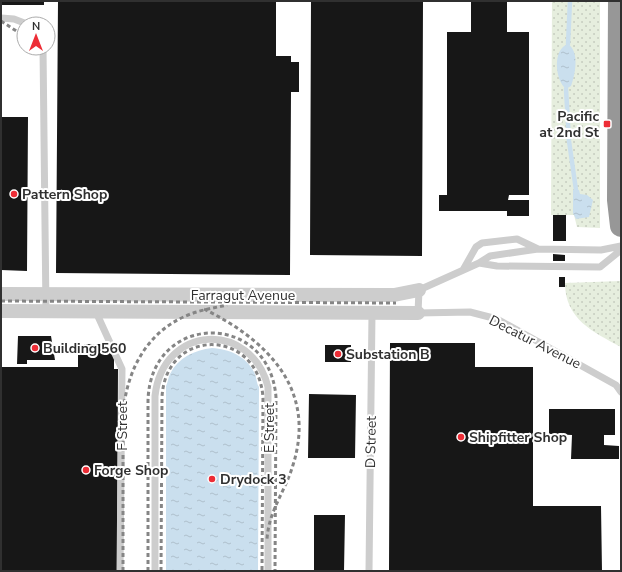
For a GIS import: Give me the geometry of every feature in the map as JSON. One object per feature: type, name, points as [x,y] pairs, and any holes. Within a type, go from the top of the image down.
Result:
[{"type":"highway","points":[[619,1],[618,200],[621,225]]},
{"type":"street","name":"Farragut Avenue","points":[[1,294],[394,296],[419,290]]},
{"type":"street","name":"Farragut Avenue","points":[[1,311],[418,313]]},
{"type":"lane","points":[[1,18],[16,20]]},
{"type":"lane","points":[[43,56],[46,312]]},
{"type":"lane","points":[[464,270],[476,247],[482,243],[517,239],[538,249]]},
{"type":"lane","name":"Farragut Avenue","points":[[419,290],[479,264],[490,256],[538,249],[600,250],[621,246]]},
{"type":"lane","name":"Farragut Avenue","points":[[479,264],[497,266],[600,267],[621,250]]},
{"type":"lane","points":[[418,313],[419,290]]},
{"type":"lane","name":"F Street","points":[[96,312],[122,369],[120,571]]},
{"type":"lane","name":"Decatur Avenue","points":[[418,313],[470,312],[496,319],[616,385],[621,392]]},
{"type":"lane","name":"D Street","points":[[369,571],[372,313]]},
{"type":"lane","name":"E Street","points":[[155,571],[155,396],[158,377],[168,360],[181,348],[191,343],[214,340],[229,342],[248,353],[262,369],[268,387],[268,571]]},
{"type":"green space","points":[[552,1],[600,1],[600,228],[577,227],[574,215],[551,215]]},
{"type":"green space","points":[[621,281],[621,347],[591,330],[575,315],[566,295],[565,283]]},
{"type":"water","points":[[568,44],[574,52],[576,64],[571,86],[566,89],[559,79],[557,58],[559,52]]},
{"type":"water","points":[[573,190],[579,190],[580,194],[587,195],[593,200],[589,217],[576,219],[573,213]]},
{"type":"water","name":"Drydock 3","points":[[212,348],[231,352],[242,358],[251,366],[259,387],[258,571],[166,571],[166,386],[169,376],[177,363],[193,353]]},
{"type":"building","points":[[1,1],[44,1],[44,5],[1,5]]},
{"type":"building","points":[[58,1],[276,1],[276,56],[291,56],[291,62],[299,62],[299,92],[291,92],[290,275],[56,273]]},
{"type":"building","points":[[311,1],[423,1],[422,256],[310,255]]},
{"type":"building","points":[[471,1],[507,1],[507,32],[529,32],[529,195],[509,195],[508,200],[529,200],[529,216],[507,216],[507,211],[439,211],[439,195],[447,195],[447,32],[471,32]]},
{"type":"building","name":"Pattern Shop","points":[[1,117],[28,117],[27,271],[1,270]]},
{"type":"building","points":[[553,215],[566,215],[566,241],[553,241]]},
{"type":"building","points":[[553,254],[565,255],[565,261],[553,261]]},
{"type":"building","points":[[559,277],[565,277],[565,287],[559,287]]},
{"type":"building","name":"Building 560","points":[[18,336],[51,336],[55,360],[27,360],[27,364],[17,364]]},
{"type":"building","name":"Shipfitter Shop","points":[[390,343],[475,343],[475,367],[533,367],[533,506],[601,506],[602,571],[389,571]]},
{"type":"building","points":[[78,344],[102,344],[102,352],[110,352],[114,357],[114,369],[118,369],[117,571],[1,571],[1,367],[78,367]]},
{"type":"building","name":"Substation B","points":[[325,345],[351,345],[351,362],[325,362]]},
{"type":"building","points":[[309,394],[356,395],[355,458],[308,458]]},
{"type":"building","points":[[549,409],[615,409],[615,435],[604,435],[604,445],[619,446],[619,459],[571,459],[572,435],[549,434]]},
{"type":"building","points":[[314,515],[345,515],[344,571],[314,571]]},
{"type":"waterway","points":[[568,44],[570,1]]},
{"type":"waterway","points":[[566,89],[569,141],[576,190]]},
{"type":"railway","points":[[1,21],[16,31]]},
{"type":"railway","points":[[1,301],[396,303]]},
{"type":"railway","points":[[123,571],[123,415],[125,399],[134,369],[141,355],[150,343],[173,322],[202,310],[227,305]]},
{"type":"railway","points":[[204,309],[227,321],[248,336],[266,352],[281,370],[292,390],[298,413],[299,438],[290,475],[274,510],[268,529],[267,539]]},
{"type":"railway","points":[[148,571],[148,401],[154,372],[168,351],[188,338],[210,333],[233,337],[253,348],[269,369],[276,397],[275,571]]},
{"type":"railway","points":[[161,571],[162,397],[167,374],[179,357],[195,348],[212,345],[230,348],[246,358],[258,375],[263,398],[262,571]]},
{"type":"place","name":"Pacific at 2nd St","points":[[607,124]]},
{"type":"place","name":"Pattern Shop","points":[[14,194]]},
{"type":"place","name":"Building 560","points":[[35,348]]},
{"type":"place","name":"Substation B","points":[[338,354]]},
{"type":"place","name":"Shipfitter Shop","points":[[461,437]]},
{"type":"place","name":"Forge Shop","points":[[86,470]]},
{"type":"place","name":"Drydock 3","points":[[212,479]]}]
